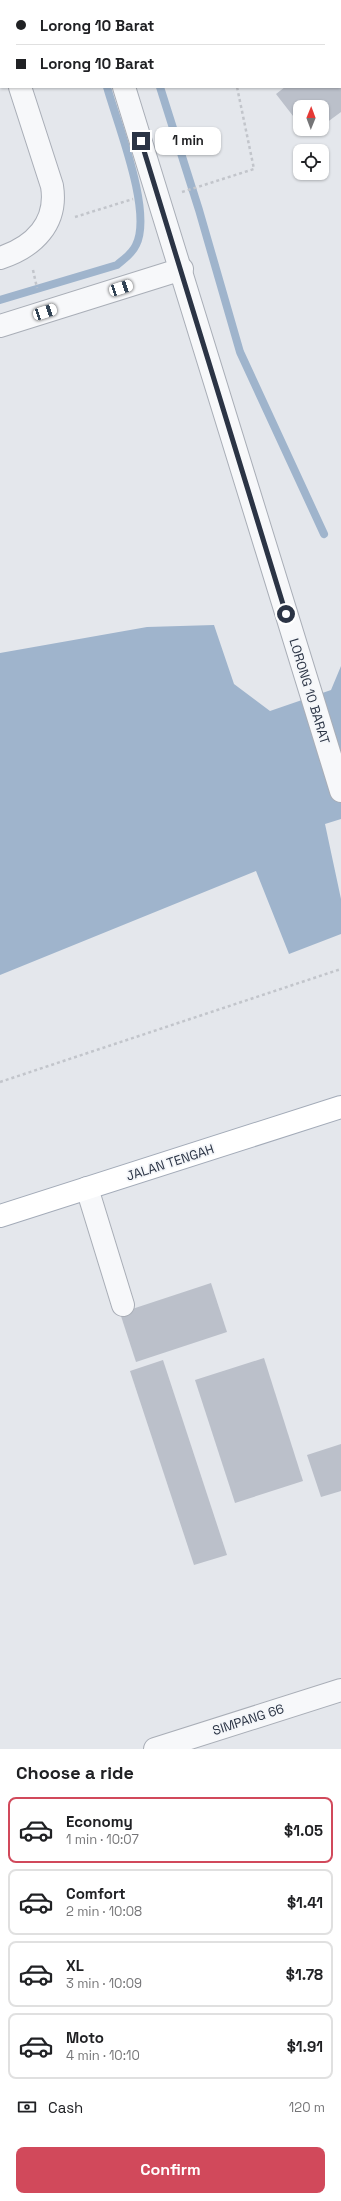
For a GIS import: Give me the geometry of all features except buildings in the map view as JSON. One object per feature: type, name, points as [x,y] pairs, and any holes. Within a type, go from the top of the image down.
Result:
[{"type":"main road","name":"JALAN TENGAH","points":[[0,1216],[341,1107]]},
{"type":"street","points":[[0,258],[22,250],[41,235],[48,223],[54,197],[52,186],[20,88]]},
{"type":"street","name":"LORONG 10 BARAT","points":[[124,88],[182,269],[341,791]]},
{"type":"street","points":[[0,326],[182,269]]},
{"type":"street","points":[[87,1188],[123,1304]]},
{"type":"street","name":"SIMPANG 66","points":[[155,1749],[341,1690]]},
{"type":"path","points":[[184,192],[254,168],[237,88]]},
{"type":"path","points":[[0,1082],[341,969]]},
{"type":"water","points":[[214,625],[234,684],[270,711],[331,690],[341,666],[341,819],[325,824],[341,899],[341,934],[289,954],[256,871],[0,975],[0,653],[147,627]]},
{"type":"waterway","points":[[0,300],[117,265],[130,254],[136,245],[140,230],[140,211],[137,190],[132,167],[107,88]]},
{"type":"waterway","points":[[160,88],[199,210],[240,352],[324,534]]},
{"type":"route","points":[[141,141],[182,269],[286,614]]}]
